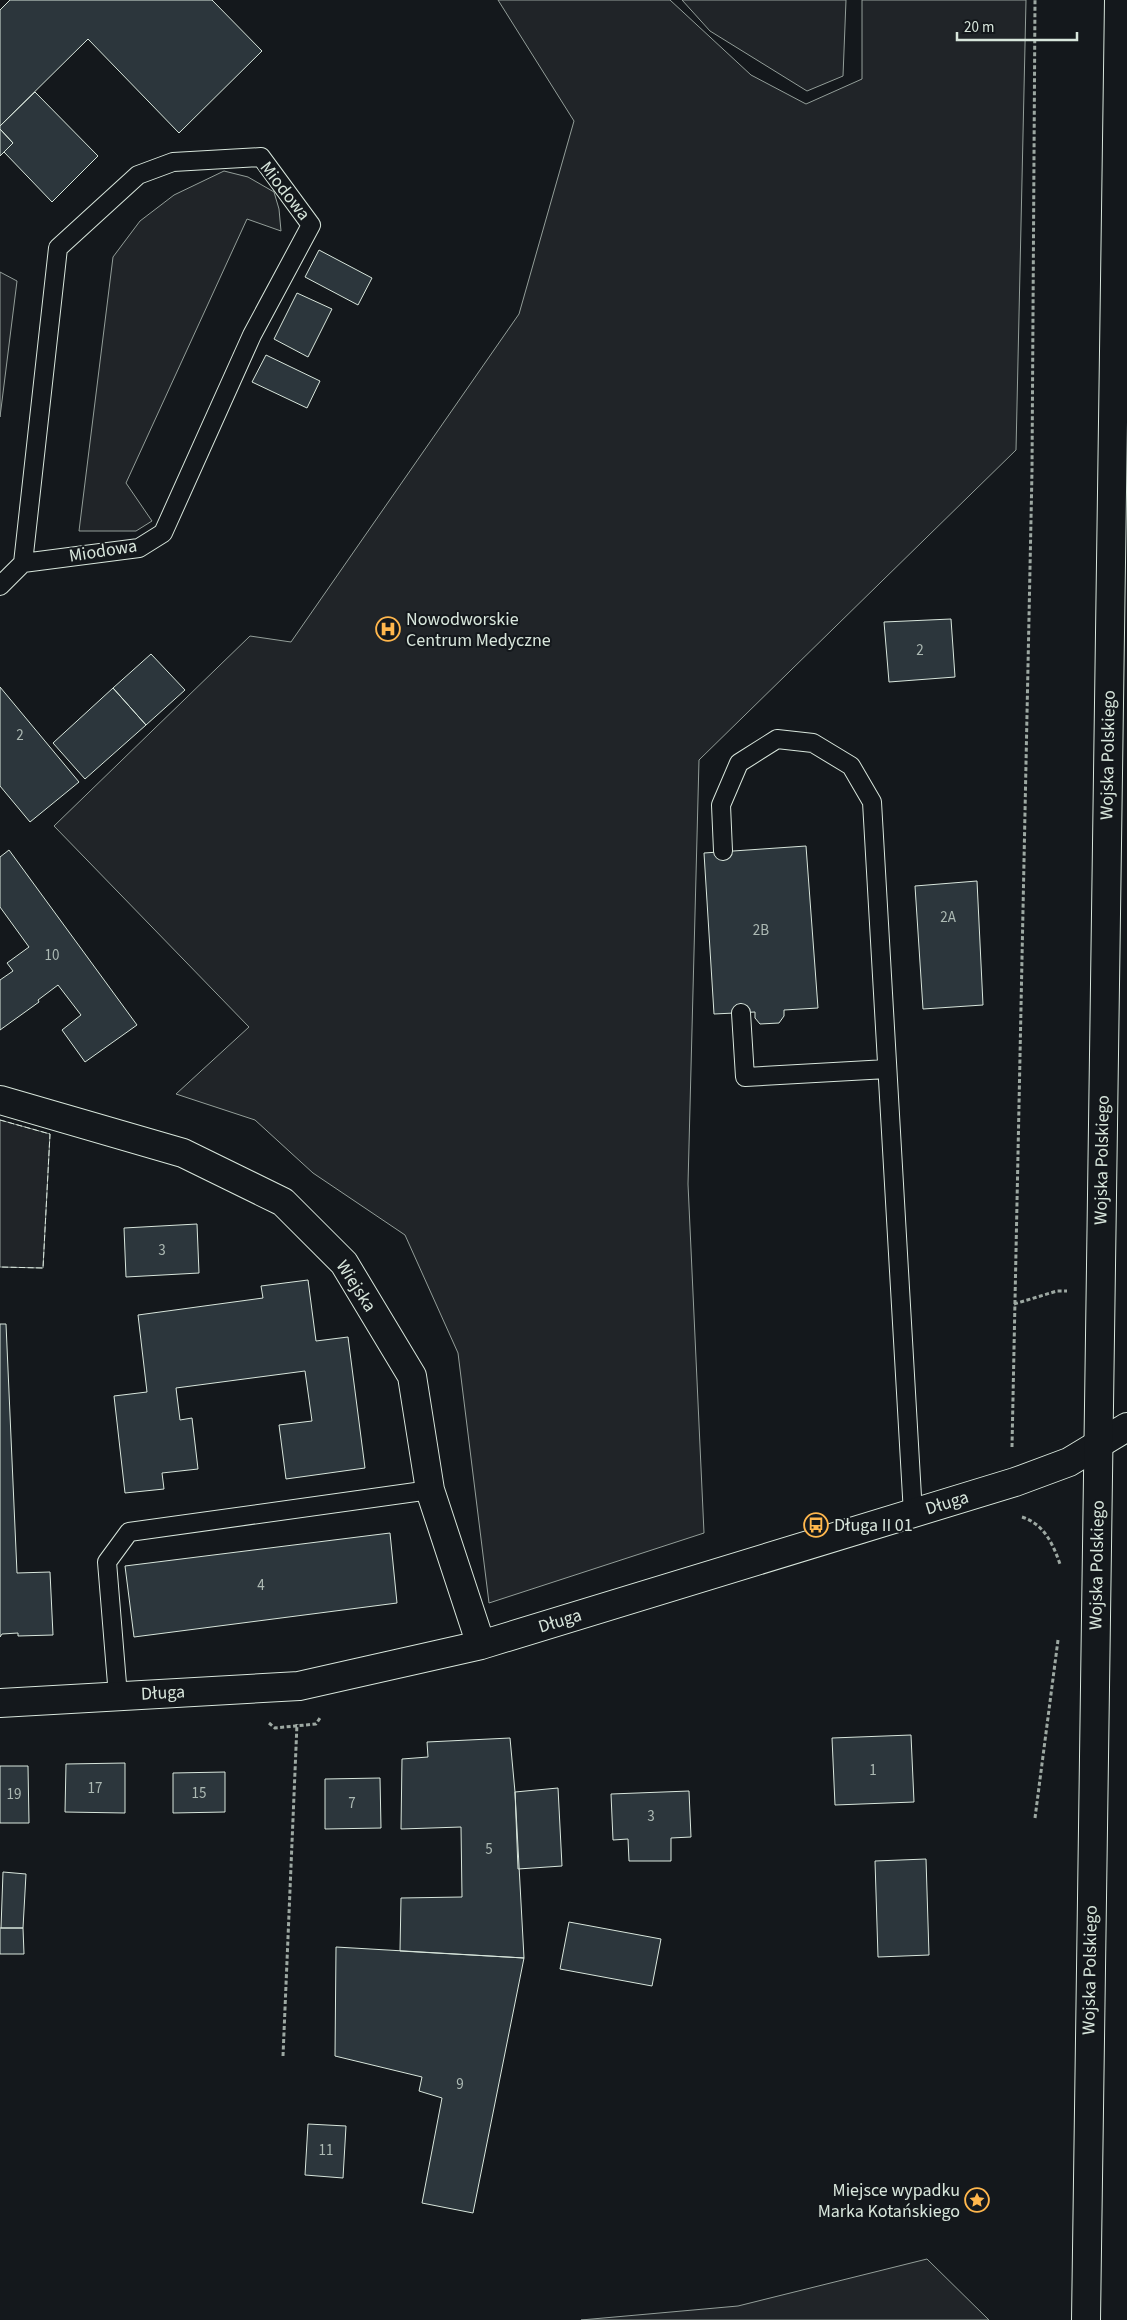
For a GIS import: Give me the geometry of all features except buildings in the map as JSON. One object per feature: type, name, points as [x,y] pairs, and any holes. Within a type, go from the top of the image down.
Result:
[{"type":"main road","name":"Wojska Polskiego","points":[[1086,2320],[1119,0]]},
{"type":"main road","name":"Wiejska","points":[[0,1100],[183,1153],[283,1202],[344,1263],[412,1376],[430,1490],[481,1645]]},
{"type":"main road","name":"Długa","points":[[0,1702],[299,1686],[481,1645],[1015,1482],[1069,1462],[1127,1427]]},
{"type":"lane","name":"Miodowa","points":[[261,157],[311,225],[252,335],[162,534],[140,548],[23,563],[58,248],[138,175],[173,162],[261,157]]},
{"type":"lane","points":[[0,586],[23,563]]},
{"type":"lane","points":[[723,852],[721,805],[739,763],[777,739],[813,742],[851,766],[872,802],[913,1514]]},
{"type":"lane","points":[[740,1013],[745,1076],[887,1069]]},
{"type":"lane","points":[[118,1696],[107,1562],[129,1532],[430,1490]]},
{"type":"path","points":[[1035,0],[1032,471],[1011,1438],[1019,1516],[1032,1520],[1052,1541],[1061,1566]]},
{"type":"path","points":[[1035,1818],[1059,1631]]},
{"type":"path","points":[[284,2056],[299,1686]]},
{"type":"path","points":[[268,1722],[275,1728],[316,1724],[324,1712]]},
{"type":"shaded area","points":[[498,0],[670,0],[751,75],[806,104],[862,79],[862,0],[1026,0],[1016,450],[699,760],[688,1184],[704,1533],[489,1603],[458,1353],[405,1235],[313,1173],[255,1120],[176,1094],[249,1027],[54,826],[250,636],[291,642],[519,314],[574,121]]},
{"type":"shaded area","points":[[682,0],[846,0],[843,76],[807,91],[710,31]]},
{"type":"shaded area","points":[[224,171],[248,177],[274,192],[279,209],[281,231],[247,219],[126,483],[152,521],[136,531],[79,531],[113,257],[140,221],[174,195]]},
{"type":"shaded area","points":[[0,272],[17,281],[0,417]]},
{"type":"shaded area","points":[[0,1120],[50,1134],[43,1268],[0,1267]]},
{"type":"shaded area","points":[[927,2259],[989,2320],[581,2320],[738,2306]]},
{"type":"fence","points":[[0,1120],[50,1134],[43,1268],[0,1267]]},
{"type":"place","name":"Nowodworskie Centrum Medyczne","points":[[388,629]]},
{"type":"place","name":"Długa II 01","points":[[816,1525]]},
{"type":"place","name":"Miejsce wypadku Marka Kotańskiego","points":[[977,2200]]}]
